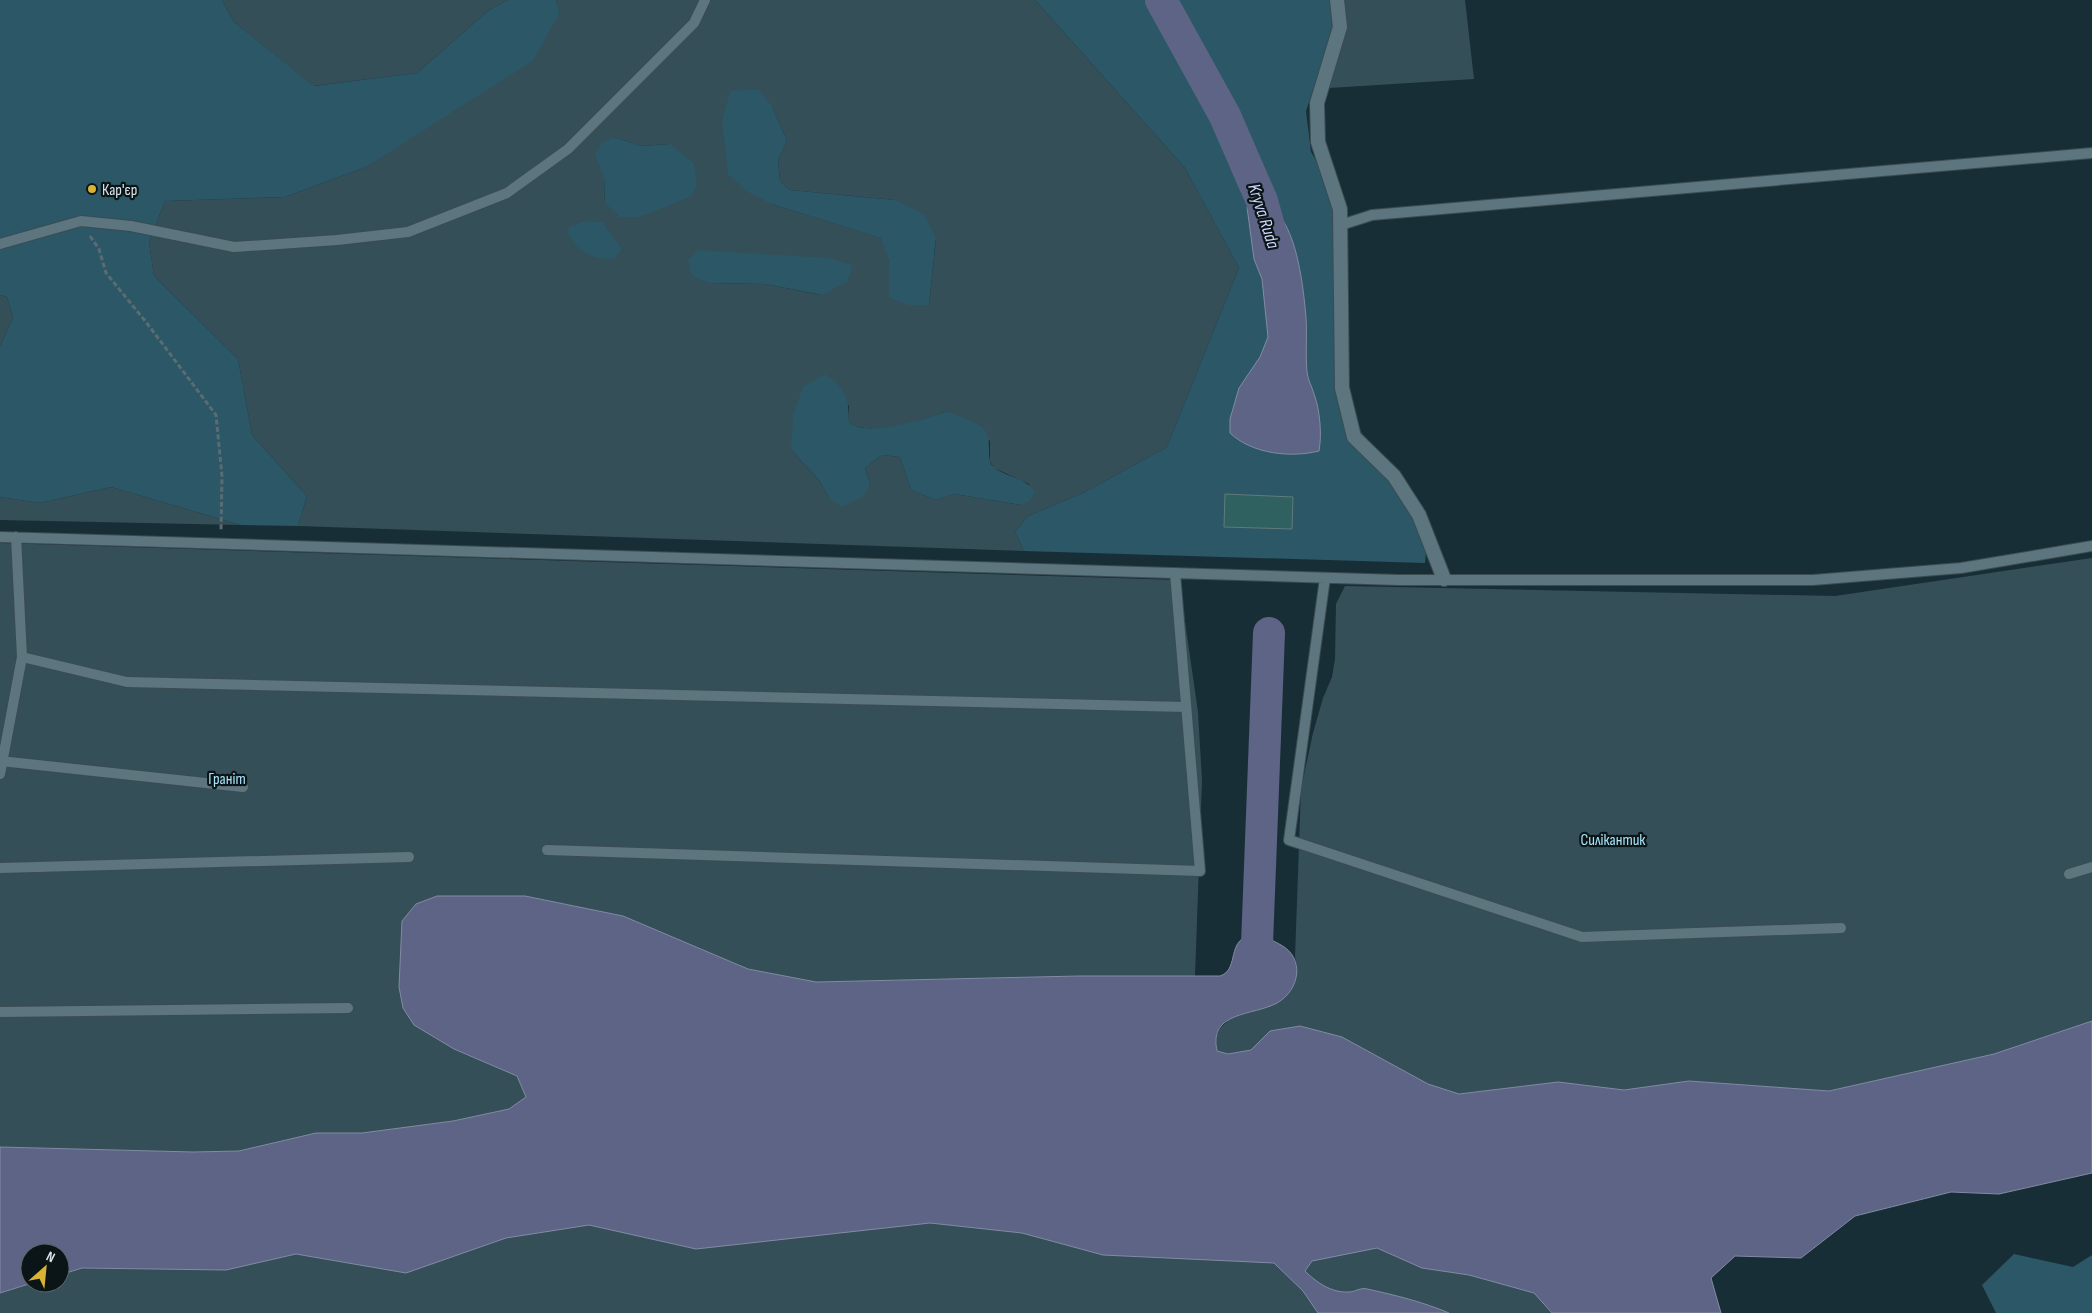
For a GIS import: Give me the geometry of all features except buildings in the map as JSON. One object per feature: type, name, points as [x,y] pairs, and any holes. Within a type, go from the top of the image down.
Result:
[{"type":"street","points":[[1337,0],[1340,28],[1317,103],[1318,142],[1340,209],[1342,388],[1354,437],[1394,476],[1419,515],[1444,579]]},
{"type":"lane","points":[[0,244],[81,221],[131,226],[234,247],[337,240],[408,232],[506,193],[568,149],[694,23],[705,0]]},
{"type":"lane","points":[[1341,225],[1372,216],[2092,153]]},
{"type":"lane","points":[[0,536],[1324,578],[1444,579],[1813,580],[1961,568],[2092,546]]},
{"type":"lane","points":[[0,774],[22,657],[16,537]]},
{"type":"lane","points":[[547,850],[1200,871],[1175,573]]},
{"type":"lane","points":[[1324,578],[1289,840],[1582,937],[1841,928]]},
{"type":"lane","points":[[22,657],[127,682],[1186,707]]},
{"type":"lane","points":[[1,761],[243,787]]},
{"type":"lane","points":[[0,868],[410,857]]},
{"type":"lane","points":[[2069,874],[2092,867]]},
{"type":"lane","points":[[0,1012],[348,1008]]},
{"type":"path","points":[[81,221],[99,249],[106,273],[146,322],[216,415],[222,476],[221,544]]},
{"type":"green space","points":[[222,0],[508,0],[489,10],[417,73],[313,86],[234,22]]},
{"type":"green space","points":[[556,0],[1035,0],[1185,168],[1239,268],[1167,447],[1085,492],[1028,516],[1015,532],[1024,551],[298,526],[307,496],[252,435],[238,359],[154,276],[149,242],[165,201],[285,197],[366,167],[560,12]],"holes":[[[772,106],[787,141],[778,161],[780,181],[790,190],[895,200],[936,239],[929,305],[889,298],[889,262],[882,238],[771,204]],[[614,137],[641,146],[670,144],[605,203],[604,178]],[[699,250],[821,295],[765,284],[711,283]],[[849,405],[849,422],[857,426],[869,428],[882,428],[912,423],[947,411],[990,441],[990,461],[994,468],[1029,484],[1021,505],[954,494],[936,500],[911,490],[900,457],[882,455],[865,468],[870,484],[829,498],[819,480],[791,450]]]},
{"type":"green space","points":[[1334,0],[1465,0],[1474,79],[1313,89],[1331,36]]},
{"type":"green space","points":[[0,295],[7,297],[13,318],[0,346]]},
{"type":"green space","points":[[111,487],[241,525],[0,520],[0,497],[40,503]]},
{"type":"green space","name":"Граніт","points":[[0,543],[1179,580],[1198,712],[1202,780],[1195,976],[1079,976],[816,982],[748,969],[623,916],[525,896],[454,1049],[517,1076],[526,1097],[509,1109],[453,1121],[362,1133],[316,1133],[239,1151],[193,1152],[0,1147]]},
{"type":"green space","name":"Силікантик","points":[[2092,558],[2092,1021],[1994,1054],[1829,1091],[1689,1081],[1624,1090],[1558,1082],[1459,1094],[1428,1084],[1342,1037],[1300,1026],[1270,1031],[1251,1050],[1228,1054],[1217,1051],[1215,1039],[1220,1028],[1233,1016],[1254,1011],[1297,967],[1295,957],[1301,789],[1313,733],[1323,698],[1332,677],[1335,659],[1336,604],[1345,586],[1835,596]]},
{"type":"green space","points":[[1449,1122],[1676,1313],[0,1313],[0,1293],[20,1287],[20,1293],[70,1293],[70,1272],[82,1268],[169,1269],[189,1225]]},
{"type":"shaded area","points":[[0,0],[222,0],[234,22],[314,86],[417,73],[489,10],[508,0],[556,0],[560,12],[533,61],[366,167],[285,197],[165,201],[149,242],[154,276],[238,359],[252,435],[307,496],[298,526],[241,525],[111,487],[40,503],[0,497],[0,346],[13,318],[7,297],[0,295]]},
{"type":"shaded area","points":[[1035,0],[1334,0],[1335,9],[1331,36],[1306,111],[1311,152],[1338,195],[1345,392],[1360,430],[1411,509],[1427,543],[1425,563],[1024,551],[1015,532],[1028,516],[1085,492],[1167,447],[1239,268],[1185,168]]},
{"type":"shaded area","points":[[758,89],[772,106],[787,141],[778,161],[780,181],[790,190],[895,200],[924,214],[936,238],[929,305],[909,305],[889,298],[889,262],[881,238],[771,204],[746,191],[728,174],[722,121],[730,91]]},
{"type":"shaded area","points":[[614,137],[641,146],[670,144],[694,163],[697,186],[690,197],[639,217],[620,217],[605,203],[604,178],[595,154],[602,143]]},
{"type":"shaded area","points":[[585,221],[602,222],[622,249],[615,258],[593,257],[576,245],[568,233],[569,227]]},
{"type":"shaded area","points":[[698,250],[829,258],[853,265],[847,282],[822,295],[765,284],[711,283],[697,279],[691,273],[688,260]]},
{"type":"shaded area","points":[[825,374],[841,389],[847,400],[849,422],[857,426],[882,428],[897,426],[947,411],[979,425],[988,437],[989,454],[992,464],[1000,471],[1021,480],[1031,487],[1035,492],[1030,501],[1021,505],[954,494],[936,500],[911,490],[900,457],[882,455],[865,468],[870,484],[864,496],[842,507],[829,498],[819,480],[791,450],[793,415],[803,387]]},
{"type":"shaded area","points":[[2014,1254],[2073,1267],[2092,1255],[2092,1313],[1996,1313],[1982,1285]]},
{"type":"water","points":[[1252,201],[1266,204],[1277,212],[1293,242],[1298,260],[1306,315],[1307,372],[1318,407],[1320,422],[1319,451],[1284,454],[1260,450],[1249,446],[1230,433],[1230,419],[1239,388],[1260,357],[1268,337],[1262,279],[1254,259],[1247,207]]},
{"type":"water","points":[[437,896],[525,896],[623,916],[748,969],[816,982],[1079,976],[1220,976],[1229,969],[1236,946],[1240,941],[1250,935],[1259,935],[1272,940],[1289,951],[1294,958],[1296,966],[1295,982],[1285,997],[1277,1003],[1235,1017],[1219,1028],[1216,1038],[1217,1051],[1228,1054],[1251,1050],[1270,1031],[1300,1026],[1342,1037],[1428,1084],[1459,1094],[1558,1082],[1624,1090],[1689,1081],[1829,1091],[1994,1054],[2092,1021],[2092,1173],[1999,1194],[1951,1192],[1855,1216],[1801,1258],[1735,1256],[1711,1278],[1721,1313],[1552,1313],[1534,1293],[1469,1275],[1422,1268],[1377,1248],[1312,1261],[1305,1271],[1319,1283],[1336,1291],[1349,1292],[1365,1289],[1409,1299],[1449,1313],[1318,1313],[1303,1291],[1274,1263],[1103,1255],[1022,1233],[930,1223],[696,1249],[589,1225],[506,1238],[406,1273],[296,1254],[226,1270],[82,1268],[70,1272],[70,1243],[20,1243],[20,1287],[0,1293],[0,1147],[193,1152],[239,1151],[316,1133],[362,1133],[453,1121],[509,1109],[526,1097],[517,1076],[454,1049],[414,1025],[403,1008],[399,987],[402,921],[416,904]]},
{"type":"waterway","name":"Kryva Ruda","points":[[1161,0],[1225,116],[1262,201],[1274,244]]},
{"type":"waterway","points":[[1257,944],[1269,633]]},
{"type":"place","name":"Кар'єр","points":[[92,189]]}]
